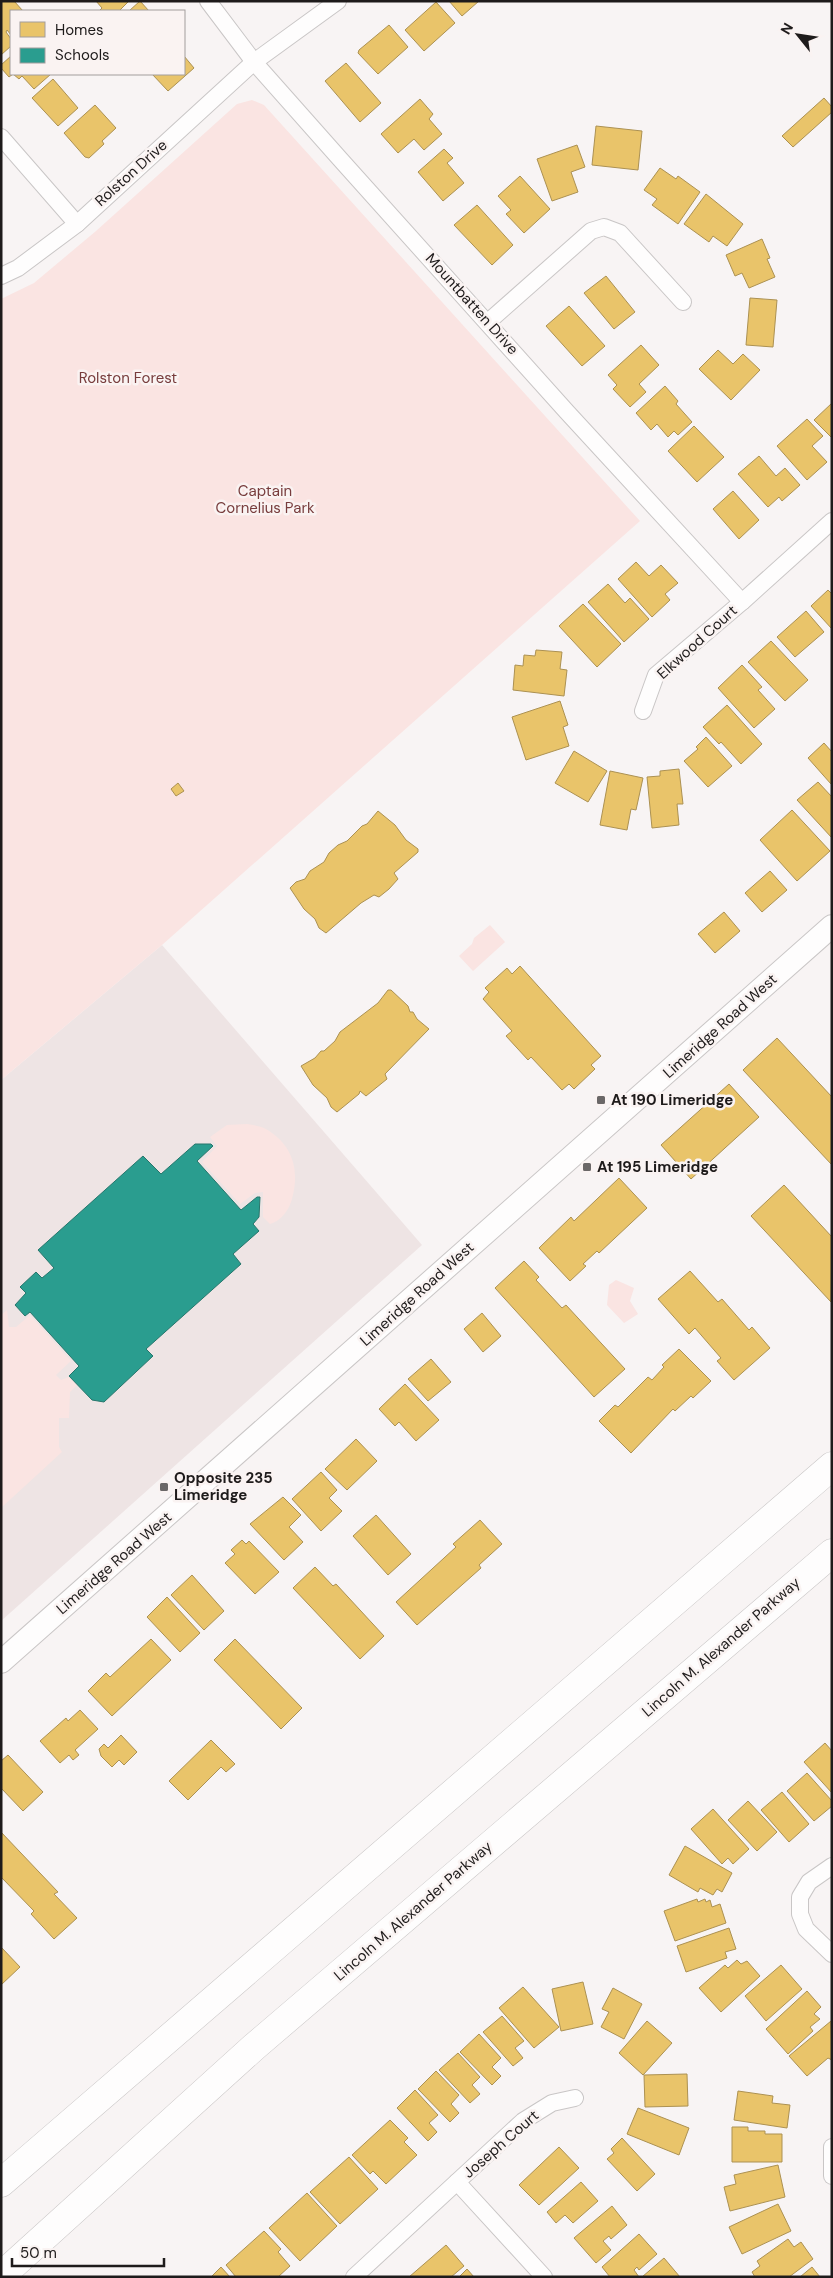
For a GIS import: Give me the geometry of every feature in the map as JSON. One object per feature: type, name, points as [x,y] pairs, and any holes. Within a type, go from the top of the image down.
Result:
[{"type":"highway","points":[[1,2184],[832,1466]]},
{"type":"highway","name":"Lincoln M. Alexander Parkway","points":[[1,2276],[254,2047],[832,1553]]},
{"type":"street","name":"Mountbatten Drive","points":[[208,1],[254,62],[567,412],[742,602]]},
{"type":"street","name":"Rolston Drive","points":[[1,276],[18,268],[77,224],[254,62],[338,1]]},
{"type":"street","points":[[1,137],[77,224]]},
{"type":"street","points":[[488,322],[591,231],[604,227],[620,233],[683,302]]},
{"type":"street","name":"Elkwood Court","points":[[643,711],[656,675],[742,602],[832,521]]},
{"type":"street","name":"Limeridge Road West","points":[[1,1662],[832,926]]},
{"type":"street","points":[[832,1866],[809,1882],[800,1897],[800,1914],[806,1929],[832,1954]]},
{"type":"street","name":"Joseph Court","points":[[354,2277],[532,2114],[552,2103],[574,2098]]},
{"type":"street","points":[[832,2147],[832,2176]]},
{"type":"street","points":[[456,2182],[544,2277]]},
{"type":"shaded area","points":[[162,945],[422,1245],[1,1621],[1,1080]]},
{"type":"green space","name":"Captain Cornelius Park","points":[[252,100],[264,105],[640,521],[162,945],[1,1080],[1,299],[34,283],[96,231],[237,104]]},
{"type":"green space","points":[[490,925],[505,942],[473,971],[459,956],[472,944],[474,938]]},
{"type":"green space","points":[[247,1124],[264,1128],[275,1135],[283,1143],[292,1159],[295,1178],[291,1203],[287,1211],[274,1223],[270,1224],[263,1217],[263,1192],[255,1193],[240,1204],[202,1162],[217,1146],[210,1137],[227,1125]]},
{"type":"green space","points":[[616,1280],[634,1288],[630,1301],[638,1314],[624,1323],[607,1305],[609,1285]]},
{"type":"green space","points":[[7,1310],[9,1327],[16,1327],[30,1315],[71,1361],[56,1375],[61,1380],[69,1377],[77,1385],[70,1392],[69,1418],[59,1418],[59,1447],[62,1452],[1,1508],[1,1315]]},
{"type":"building: Homes","points":[[1,1],[14,1],[22,10],[10,10],[10,34],[7,30],[6,32],[10,38],[10,47],[1,55]]},
{"type":"building: Homes","points":[[96,1],[129,1],[120,10],[100,10],[102,8]]},
{"type":"building: Homes","points":[[140,1],[148,10],[130,10]]},
{"type":"building: Homes","points":[[449,1],[479,1],[462,16]]},
{"type":"building: Homes","points":[[436,2],[455,23],[424,51],[405,30]]},
{"type":"building: Homes","points":[[389,25],[408,47],[378,74],[358,53],[359,50]]},
{"type":"building: Homes","points":[[10,57],[10,75],[12,75],[9,77],[1,68],[1,65]]},
{"type":"building: Homes","points":[[185,57],[194,68],[168,91],[153,75],[185,75]]},
{"type":"building: Homes","points":[[346,63],[381,103],[360,122],[325,81]]},
{"type":"building: Homes","points":[[14,75],[50,75],[34,89],[22,76],[19,79]]},
{"type":"building: Homes","points":[[53,79],[78,108],[58,126],[32,98]]},
{"type":"building: Homes","points":[[824,98],[832,107],[832,112],[793,147],[782,136]]},
{"type":"building: Homes","points":[[420,99],[433,114],[429,119],[442,134],[424,150],[414,139],[398,153],[381,134]]},
{"type":"building: Homes","points":[[95,105],[116,128],[102,141],[104,144],[89,158],[85,157],[64,133]]},
{"type":"building: Homes","points":[[596,126],[642,131],[638,170],[592,165]]},
{"type":"building: Homes","points":[[577,145],[585,167],[571,172],[578,192],[552,201],[537,159]]},
{"type":"building: Homes","points":[[444,149],[453,158],[447,163],[464,183],[443,201],[418,172]]},
{"type":"building: Homes","points":[[660,168],[676,179],[678,176],[700,192],[678,224],[652,205],[657,199],[644,190]]},
{"type":"building: Homes","points":[[520,176],[550,209],[524,233],[506,214],[511,210],[498,196]]},
{"type":"building: Homes","points":[[706,194],[743,224],[727,246],[713,236],[709,242],[684,224]]},
{"type":"building: Homes","points":[[477,205],[513,245],[492,265],[454,225]]},
{"type":"building: Homes","points":[[762,239],[770,258],[767,259],[775,277],[749,288],[742,273],[735,276],[726,255]]},
{"type":"building: Homes","points":[[606,276],[635,312],[614,329],[584,293]]},
{"type":"building: Homes","points":[[750,298],[777,300],[773,347],[746,345]]},
{"type":"building: Homes","points":[[569,306],[605,346],[582,366],[546,326]]},
{"type":"building: Homes","points":[[641,345],[659,365],[639,384],[646,392],[630,407],[613,389],[617,385],[608,375]]},
{"type":"building: Homes","points":[[718,350],[733,364],[743,354],[760,370],[731,400],[699,369]]},
{"type":"building: Homes","points":[[665,386],[678,401],[676,404],[692,422],[678,435],[674,431],[668,437],[657,424],[651,430],[636,413]]},
{"type":"building: Homes","points":[[832,403],[832,438],[814,420]]},
{"type":"building: Homes","points":[[807,419],[823,436],[812,446],[827,462],[807,480],[777,446]]},
{"type":"building: Homes","points":[[694,426],[724,457],[697,482],[668,451]]},
{"type":"building: Homes","points":[[759,456],[776,476],[785,468],[800,485],[782,501],[779,497],[768,507],[738,474]]},
{"type":"building: Homes","points":[[733,491],[759,520],[739,539],[713,509]]},
{"type":"building: Homes","points":[[636,562],[649,576],[661,565],[678,583],[665,594],[670,600],[652,617],[618,579]]},
{"type":"building: Homes","points":[[608,584],[625,603],[630,598],[649,619],[624,642],[588,602]]},
{"type":"building: Homes","points":[[828,590],[832,594],[832,629],[811,606]]},
{"type":"building: Homes","points":[[583,604],[621,644],[597,667],[559,626]]},
{"type":"building: Homes","points":[[806,611],[824,632],[795,657],[777,637]]},
{"type":"building: Homes","points":[[771,641],[808,680],[785,701],[748,662]]},
{"type":"building: Homes","points":[[536,650],[562,652],[560,669],[567,670],[564,696],[513,690],[515,665],[523,666],[524,655],[535,656]]},
{"type":"building: Homes","points":[[742,665],[762,687],[758,690],[775,709],[754,728],[718,688]]},
{"type":"building: Homes","points":[[560,701],[568,725],[563,727],[569,746],[526,760],[512,717]]},
{"type":"building: Homes","points":[[727,705],[762,744],[741,764],[721,742],[719,744],[703,727]]},
{"type":"building: Homes","points":[[706,737],[732,766],[708,787],[684,761],[698,749],[696,747]]},
{"type":"building: Homes","points":[[824,743],[832,752],[831,784],[808,758]]},
{"type":"building: Homes","points":[[574,751],[607,771],[588,802],[555,783]]},
{"type":"building: Homes","points":[[679,769],[683,804],[677,804],[679,825],[652,828],[647,777],[660,776],[660,771]]},
{"type":"building: Homes","points":[[610,771],[643,778],[636,810],[631,809],[627,830],[600,825]]},
{"type":"building: Homes","points":[[818,782],[832,797],[832,838],[797,800]]},
{"type":"building: Homes","points":[[178,783],[184,791],[176,796],[171,789]]},
{"type":"building: Homes","points":[[792,810],[830,851],[797,881],[760,840]]},
{"type":"building: Homes","points":[[378,811],[395,825],[406,840],[418,849],[418,852],[394,873],[398,879],[389,889],[379,897],[374,895],[361,903],[326,933],[319,928],[315,919],[304,909],[290,888],[296,882],[305,879],[310,871],[324,862],[329,853],[367,824]]},
{"type":"building: Homes","points":[[770,871],[787,890],[762,912],[745,893]]},
{"type":"building: Homes","points":[[724,912],[740,931],[715,953],[698,934]]},
{"type":"building: Homes","points":[[520,966],[601,1056],[591,1065],[595,1069],[574,1089],[569,1084],[562,1090],[531,1057],[528,1060],[506,1036],[512,1031],[483,999],[489,992],[485,988],[507,968],[512,974]]},
{"type":"building: Homes","points":[[388,990],[391,990],[408,1006],[410,1012],[413,1012],[417,1019],[429,1029],[385,1074],[387,1079],[366,1096],[360,1091],[359,1094],[337,1112],[331,1107],[327,1098],[313,1085],[301,1066],[315,1058],[321,1051],[324,1051],[335,1041],[340,1032],[378,1003]]},
{"type":"building: Homes","points":[[777,1038],[832,1097],[832,1165],[743,1070]]},
{"type":"building: Homes","points":[[729,1084],[759,1117],[691,1179],[661,1145]]},
{"type":"building: Homes","points":[[619,1178],[647,1208],[599,1253],[597,1251],[583,1264],[586,1266],[570,1281],[539,1248],[571,1217],[574,1221]]},
{"type":"building: Homes","points":[[784,1185],[832,1237],[831,1302],[751,1216]]},
{"type":"building: Homes","points":[[524,1261],[539,1277],[536,1280],[562,1308],[566,1305],[625,1369],[594,1397],[495,1288]]},
{"type":"building: Homes","points":[[690,1271],[718,1302],[722,1299],[749,1330],[752,1327],[770,1348],[734,1380],[717,1361],[721,1358],[695,1328],[689,1334],[658,1299]]},
{"type":"building: Homes","points":[[482,1313],[501,1336],[483,1352],[464,1329]]},
{"type":"building: Homes","points":[[679,1349],[711,1381],[693,1398],[691,1396],[675,1411],[673,1409],[631,1453],[599,1421],[615,1405],[618,1407],[648,1377],[652,1380],[664,1367],[662,1365]]},
{"type":"building: Homes","points":[[431,1359],[451,1382],[428,1401],[408,1379]]},
{"type":"building: Homes","points":[[405,1384],[439,1420],[416,1441],[399,1422],[395,1426],[379,1409]]},
{"type":"building: Homes","points":[[356,1439],[377,1461],[347,1490],[325,1469]]},
{"type":"building: Homes","points":[[321,1472],[337,1490],[329,1498],[342,1511],[321,1531],[292,1499]]},
{"type":"building: Homes","points":[[283,1497],[301,1515],[289,1527],[303,1542],[284,1560],[250,1524]]},
{"type":"building: Homes","points":[[376,1515],[411,1554],[388,1575],[353,1536]]},
{"type":"building: Homes","points":[[480,1520],[502,1544],[479,1565],[481,1568],[417,1625],[396,1602],[456,1547],[453,1544]]},
{"type":"building: Homes","points":[[242,1540],[246,1544],[249,1541],[279,1572],[255,1594],[225,1563],[235,1554],[231,1550]]},
{"type":"building: Homes","points":[[315,1567],[333,1586],[336,1584],[384,1636],[360,1659],[293,1588]]},
{"type":"building: Homes","points":[[192,1575],[224,1611],[204,1630],[171,1595]]},
{"type":"building: Homes","points":[[167,1597],[200,1633],[180,1652],[147,1617]]},
{"type":"building: Homes","points":[[151,1639],[171,1660],[112,1716],[88,1691],[106,1673],[110,1677]]},
{"type":"building: Homes","points":[[235,1639],[302,1708],[281,1729],[214,1660]]},
{"type":"building: Homes","points":[[80,1710],[98,1729],[75,1750],[79,1755],[73,1760],[69,1755],[60,1763],[40,1741],[66,1718],[68,1721]]},
{"type":"building: Homes","points":[[121,1735],[137,1752],[124,1765],[119,1760],[112,1767],[101,1756],[99,1749],[104,1744],[108,1748]]},
{"type":"building: Homes","points":[[211,1740],[235,1764],[226,1772],[221,1767],[188,1800],[169,1781]]},
{"type":"building: Homes","points":[[825,1743],[832,1751],[832,1793],[804,1762]]},
{"type":"building: Homes","points":[[8,1755],[43,1792],[23,1811],[1,1788],[1,1761]]},
{"type":"building: Homes","points":[[807,1773],[832,1801],[832,1806],[814,1821],[787,1791]]},
{"type":"building: Homes","points":[[782,1792],[809,1824],[789,1842],[761,1810]]},
{"type":"building: Homes","points":[[748,1801],[777,1832],[757,1851],[728,1820]]},
{"type":"building: Homes","points":[[713,1809],[749,1849],[733,1864],[728,1858],[722,1864],[691,1829]]},
{"type":"building: Homes","points":[[1,1832],[58,1892],[54,1894],[77,1918],[54,1939],[31,1914],[34,1911],[1,1877]]},
{"type":"building: Homes","points":[[685,1846],[732,1873],[722,1892],[717,1889],[713,1895],[700,1888],[698,1892],[669,1875]]},
{"type":"building: Homes","points":[[697,1899],[698,1902],[705,1899],[706,1902],[710,1900],[712,1907],[720,1904],[726,1923],[675,1941],[664,1911]]},
{"type":"building: Homes","points":[[729,1928],[736,1949],[725,1952],[727,1958],[686,1972],[677,1946]]},
{"type":"building: Homes","points":[[1,1947],[20,1967],[1,1985]]},
{"type":"building: Homes","points":[[737,1960],[741,1964],[747,1961],[760,1976],[721,2012],[699,1988],[725,1965],[728,1968]]},
{"type":"building: Homes","points":[[781,1965],[802,1989],[766,2021],[745,1996]]},
{"type":"building: Homes","points":[[583,1982],[593,2024],[561,2031],[552,1989]]},
{"type":"building: Homes","points":[[523,1987],[559,2027],[534,2048],[499,2008]]},
{"type":"building: Homes","points":[[613,1988],[642,2004],[624,2039],[601,2027],[609,2012],[602,2009]]},
{"type":"building: Homes","points":[[807,1991],[821,2007],[814,2014],[820,2019],[810,2027],[813,2031],[788,2054],[766,2029]]},
{"type":"building: Homes","points":[[502,2016],[524,2041],[515,2048],[523,2058],[513,2066],[483,2032]]},
{"type":"building: Homes","points":[[647,2021],[672,2043],[643,2075],[619,2053]]},
{"type":"building: Homes","points":[[831,2021],[832,2060],[828,2058],[807,2076],[789,2056]]},
{"type":"building: Homes","points":[[479,2034],[501,2058],[492,2067],[501,2076],[492,2085],[460,2052]]},
{"type":"building: Homes","points":[[458,2053],[480,2077],[472,2085],[480,2094],[470,2103],[439,2070]]},
{"type":"building: Homes","points":[[436,2071],[459,2095],[451,2104],[459,2113],[450,2122],[418,2089]]},
{"type":"building: Homes","points":[[687,2074],[688,2106],[645,2107],[644,2075]]},
{"type":"building: Homes","points":[[415,2090],[438,2115],[429,2123],[437,2132],[428,2141],[397,2108]]},
{"type":"building: Homes","points":[[738,2091],[773,2096],[772,2103],[790,2105],[787,2128],[734,2120]]},
{"type":"building: Homes","points":[[638,2108],[689,2128],[679,2155],[627,2134]]},
{"type":"building: Homes","points":[[390,2120],[408,2138],[404,2142],[417,2155],[386,2184],[373,2171],[370,2174],[352,2155]]},
{"type":"building: Homes","points":[[732,2127],[748,2127],[748,2131],[765,2131],[765,2134],[782,2134],[782,2162],[732,2162]]},
{"type":"building: Homes","points":[[622,2138],[655,2174],[637,2191],[607,2159],[614,2153],[611,2149]]},
{"type":"building: Homes","points":[[559,2147],[579,2168],[539,2205],[519,2185]]},
{"type":"building: Homes","points":[[349,2157],[378,2189],[340,2224],[310,2192]]},
{"type":"building: Homes","points":[[778,2165],[785,2197],[730,2211],[724,2187],[736,2184],[734,2175]]},
{"type":"building: Homes","points":[[581,2182],[598,2201],[573,2223],[565,2215],[556,2223],[547,2212]]},
{"type":"building: Homes","points":[[307,2193],[337,2226],[300,2261],[269,2228]]},
{"type":"building: Homes","points":[[778,2204],[791,2231],[742,2254],[729,2227]]},
{"type":"building: Homes","points":[[612,2206],[627,2225],[611,2239],[609,2236],[603,2241],[611,2250],[596,2263],[574,2238]]},
{"type":"building: Homes","points":[[264,2231],[281,2249],[278,2252],[290,2266],[278,2277],[236,2277],[226,2265]]},
{"type":"building: Homes","points":[[639,2234],[657,2254],[639,2270],[637,2267],[634,2270],[639,2277],[610,2277],[602,2267]]},
{"type":"building: Homes","points":[[788,2239],[794,2247],[801,2242],[813,2259],[789,2277],[755,2277],[752,2272],[760,2266],[757,2261]]},
{"type":"building: Homes","points":[[446,2245],[464,2266],[451,2277],[409,2277]]},
{"type":"building: Homes","points":[[664,2258],[680,2277],[642,2277]]},
{"type":"building: Homes","points":[[221,2267],[230,2277],[211,2277]]},
{"type":"building: Homes","points":[[812,2267],[820,2277],[800,2277]]},
{"type":"building: Homes","points":[[467,2269],[474,2277],[459,2277]]},
{"type":"building: Schools","points":[[195,1144],[211,1144],[213,1146],[197,1161],[241,1210],[257,1197],[260,1197],[259,1217],[253,1224],[259,1231],[233,1254],[241,1264],[146,1349],[153,1356],[104,1402],[92,1400],[69,1376],[79,1366],[30,1312],[25,1316],[15,1305],[26,1293],[20,1287],[36,1272],[42,1278],[54,1268],[38,1250],[143,1156],[161,1174]]},
{"type":"place","name":"At 190 Limeridge","points":[[601,1100]]},
{"type":"place","name":"At 195 Limeridge","points":[[587,1167]]},
{"type":"place","name":"Opposite 235 Limeridge","points":[[164,1487]]},
{"type":"park label","name":"Rolston Forest","points":[[128,378]]}]
